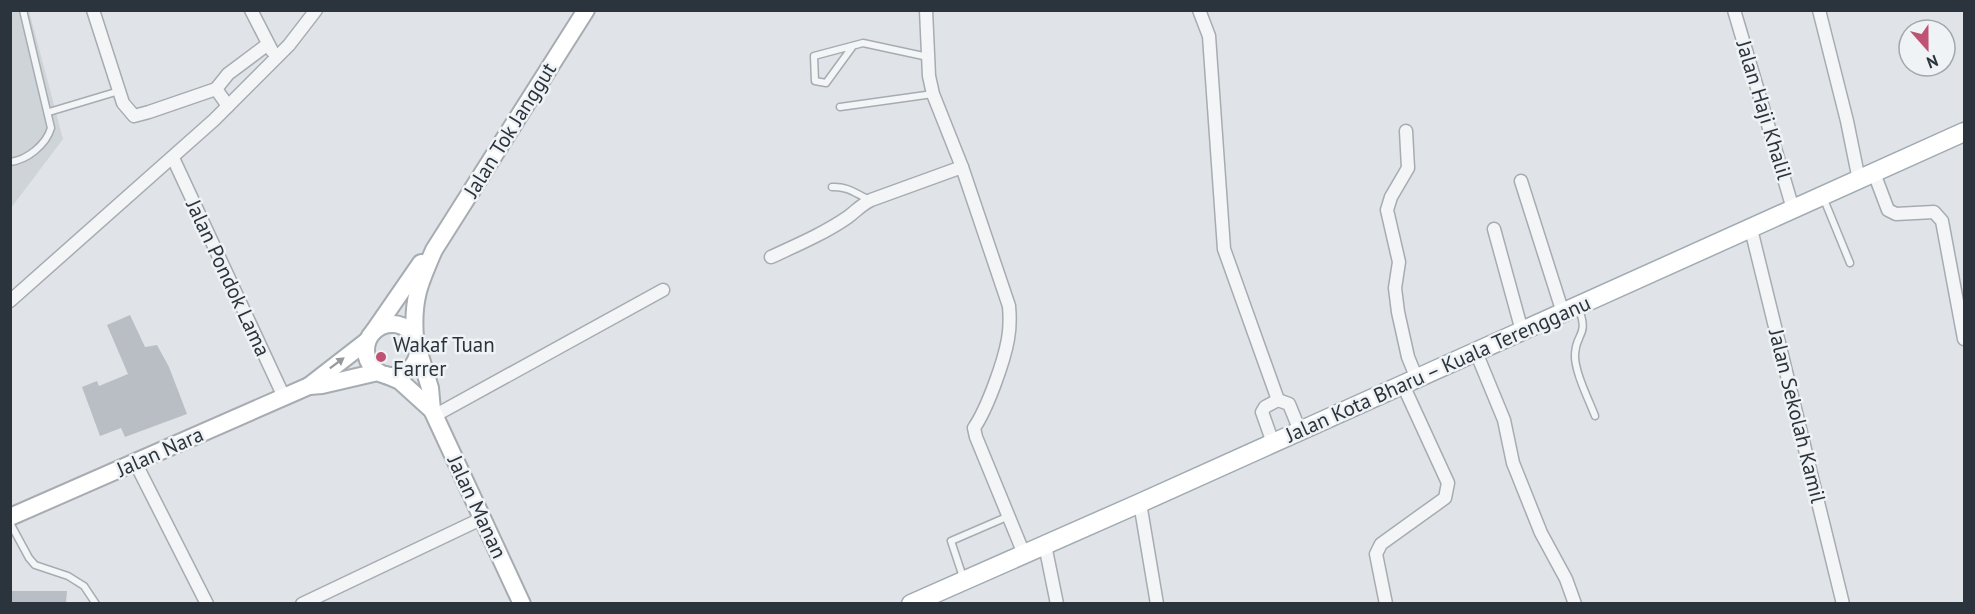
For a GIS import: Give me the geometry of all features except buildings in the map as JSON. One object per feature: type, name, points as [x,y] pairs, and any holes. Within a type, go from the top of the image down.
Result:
[{"type":"main road","name":"Jalan Tok Janggut","points":[[416,342],[413,312],[420,282],[434,250],[586,10]]},
{"type":"main road","name":"Jalan Kota Bharu – Kuala Terengganu","points":[[911,603],[1140,503],[1965,132]]},
{"type":"main road","name":"Jalan Tok Janggut","points":[[369,337],[419,265],[434,250]]},
{"type":"main road","points":[[395,324],[403,327],[416,342],[417,354],[409,369],[402,374],[382,373],[367,359],[369,337],[378,328],[395,324]]},
{"type":"main road","name":"Jalan Nara","points":[[10,517],[309,386],[369,337]]},
{"type":"main road","name":"Jalan Manan","points":[[416,342],[430,388],[433,413],[522,603]]},
{"type":"main road","name":"Jalan Nara","points":[[309,386],[382,373]]},
{"type":"main road","name":"Jalan Manan","points":[[382,373],[399,381],[433,413]]},
{"type":"street","points":[[93,10],[123,103],[134,116],[216,89],[228,74],[268,44]]},
{"type":"street","points":[[251,10],[275,58]]},
{"type":"street","points":[[10,301],[173,158],[228,106],[275,58],[316,10]]},
{"type":"street","points":[[926,10],[928,57],[933,94],[962,167],[1009,306],[1008,342],[974,428],[1024,554]]},
{"type":"street","points":[[1199,10],[1209,36],[1224,249],[1278,400]]},
{"type":"street","name":"Jalan Haji Khalil","points":[[1734,10],[1793,209]]},
{"type":"street","points":[[1820,10],[1847,121],[1866,176],[1888,210],[1896,214],[1934,212],[1942,221],[1965,339]]},
{"type":"street","points":[[216,89],[228,106]]},
{"type":"street","points":[[1386,603],[1376,554],[1380,544],[1445,498],[1448,483],[1410,382],[1408,357],[1395,288],[1399,262],[1387,210],[1391,197],[1408,168],[1406,131]]},
{"type":"street","name":"Jalan Pondok Lama","points":[[173,158],[284,397]]},
{"type":"street","points":[[771,257],[821,232],[871,200],[962,167]]},
{"type":"street","points":[[1521,181],[1570,310]]},
{"type":"street","points":[[1494,229],[1522,332]]},
{"type":"street","name":"Jalan Sekolah Kamil","points":[[1751,229],[1839,603]]},
{"type":"street","points":[[433,413],[663,290]]},
{"type":"street","points":[[1476,352],[1504,420],[1513,463],[1541,533],[1566,579],[1575,603]]},
{"type":"street","points":[[1273,443],[1262,412],[1265,407],[1278,400],[1289,404],[1300,431]]},
{"type":"street","points":[[135,462],[207,603]]},
{"type":"street","points":[[1140,503],[1157,603]]},
{"type":"street","points":[[302,603],[483,518]]},
{"type":"street","points":[[1045,545],[1057,603]]},
{"type":"lane","points":[[11,164],[24,159],[48,136],[51,128],[23,10]]},
{"type":"lane","points":[[853,46],[826,83],[815,81],[814,56],[863,43],[928,57]]},
{"type":"lane","points":[[49,112],[119,91]]},
{"type":"lane","points":[[840,107],[933,94]]},
{"type":"lane","points":[[832,187],[850,189],[871,200]]},
{"type":"lane","points":[[1822,196],[1850,264]]},
{"type":"lane","points":[[1570,310],[1584,323],[1575,352],[1576,362],[1595,416]]},
{"type":"lane","points":[[964,580],[951,541],[1009,516]]},
{"type":"lane","points":[[10,522],[35,565],[68,576],[84,586],[96,603]]},
{"type":"shaded area","points":[[11,11],[29,11],[63,139],[11,208]]},
{"type":"place","name":"Wakaf Tuan Farrer","points":[[381,357]]}]
